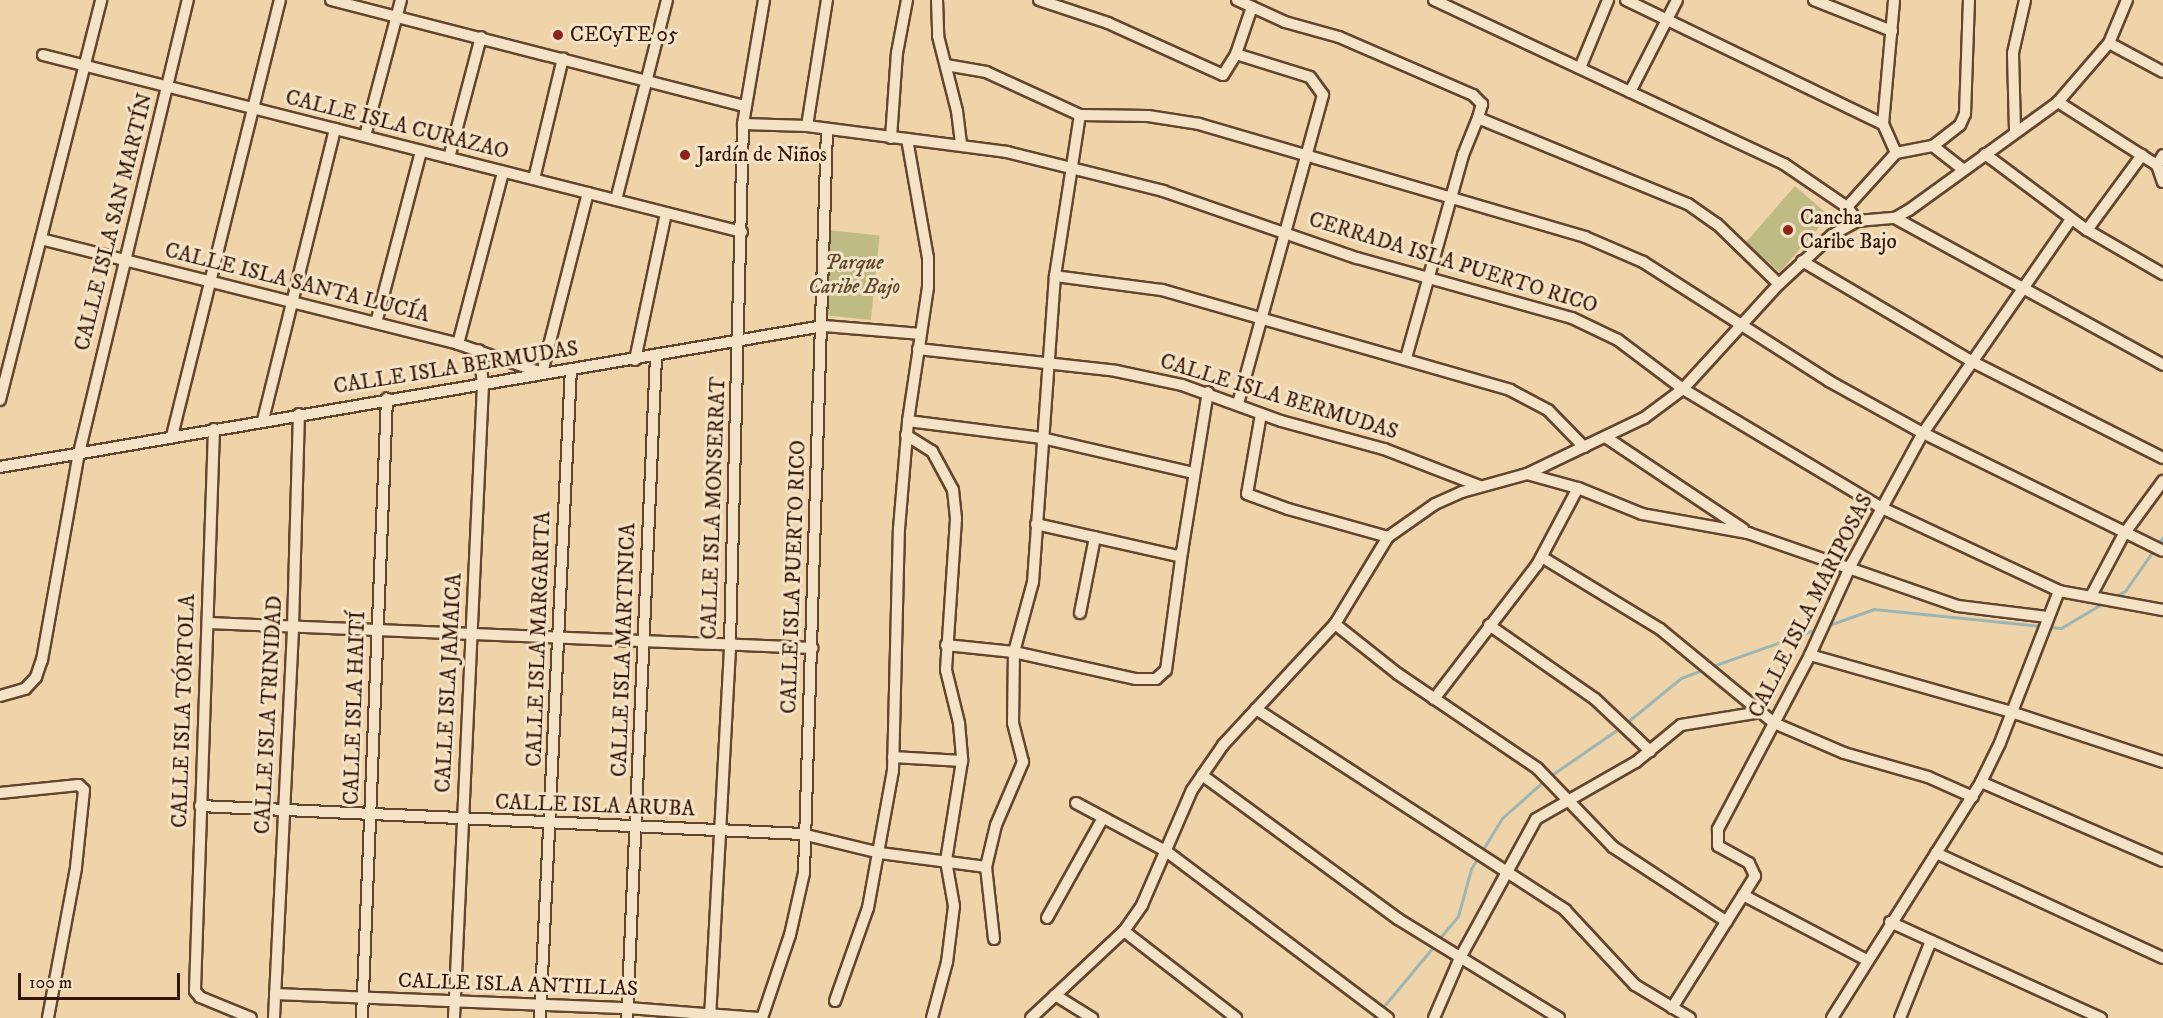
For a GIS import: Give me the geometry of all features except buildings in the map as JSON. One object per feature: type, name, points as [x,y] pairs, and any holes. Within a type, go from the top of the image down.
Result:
[{"type":"street","points":[[0,400],[101,0]]},
{"type":"street","name":"CALLE ISLA SAN MARTÍN","points":[[0,696],[25,688],[36,677],[42,660],[79,453],[188,0]]},
{"type":"street","points":[[172,436],[279,0]]},
{"type":"street","points":[[331,0],[744,106]]},
{"type":"street","points":[[365,136],[401,0]]},
{"type":"street","points":[[616,200],[667,0]]},
{"type":"street","name":"CALLE ISLA MONSERRAT","points":[[710,1016],[730,644],[743,124],[744,106],[764,0]]},
{"type":"street","points":[[807,126],[826,0]]},
{"type":"street","points":[[891,138],[897,53],[907,0]]},
{"type":"street","points":[[937,0],[938,36],[961,144]]},
{"type":"street","points":[[1039,0],[1108,23],[1215,74],[1229,71],[1252,7]]},
{"type":"street","points":[[1237,0],[1285,22],[1339,37],[1473,95],[1482,104],[1406,358]]},
{"type":"street","points":[[1434,0],[1784,164],[1847,207],[1857,221]]},
{"type":"street","points":[[1580,68],[1608,0]]},
{"type":"street","points":[[1626,0],[1883,124]]},
{"type":"street","points":[[1630,92],[1677,0]]},
{"type":"street","points":[[1814,0],[1892,31]]},
{"type":"street","points":[[1894,0],[1883,124],[1896,153]]},
{"type":"street","points":[[1847,207],[1896,153],[1933,146],[1950,136],[1965,114],[1969,0]]},
{"type":"street","points":[[2015,130],[2013,53],[2025,0]]},
{"type":"street","points":[[1031,1018],[1124,931],[1142,905],[1202,775],[1256,709],[1335,624],[1388,537],[1435,504],[1480,486],[1527,474],[1607,438],[1644,418],[1683,389],[1802,261],[1857,221],[1894,219],[1965,170],[2015,130],[2058,102],[2109,43],[2127,0]]},
{"type":"street","points":[[449,158],[481,38]]},
{"type":"street","points":[[2109,43],[2163,72]]},
{"type":"street","points":[[1236,54],[1310,77],[1319,84],[1323,95],[1288,232],[1259,321],[1250,370],[1238,403]]},
{"type":"street","name":"CALLE ISLA CURAZAO","points":[[43,55],[742,232]]},
{"type":"street","points":[[534,179],[563,58]]},
{"type":"street","points":[[946,65],[986,72],[1080,116],[1148,116],[1200,123],[1308,158],[1585,237],[1642,262],[1741,327],[1923,433],[2124,534],[2163,551]]},
{"type":"street","points":[[2058,102],[2157,165],[2163,182]]},
{"type":"street","points":[[994,939],[986,867],[996,825],[1023,762],[1013,723],[1014,652],[1033,582],[1055,276],[1080,116]]},
{"type":"street","points":[[1478,118],[1688,204],[1717,224],[1779,284]]},
{"type":"street","name":"CERRADA ISLA PUERTO RICO","points":[[743,124],[807,126],[891,138],[961,144],[1072,168],[1163,191],[1428,280],[1598,328],[1683,389],[1882,508],[2059,591],[2163,610]]},
{"type":"street","points":[[263,420],[290,302],[335,129]]},
{"type":"street","name":"CALLE ISLA PUERTO RICO","points":[[760,1018],[790,936],[804,873],[802,834],[812,648],[827,130]]},
{"type":"street","points":[[835,1001],[859,938],[880,853],[893,757],[895,611],[906,435],[928,287],[928,258],[907,139]]},
{"type":"street","points":[[1933,146],[1965,170]]},
{"type":"street","points":[[376,323],[421,150]]},
{"type":"street","points":[[1985,154],[2086,230],[2163,274]]},
{"type":"street","points":[[2086,230],[2142,155]]},
{"type":"street","points":[[2157,165],[2163,155]]},
{"type":"street","points":[[458,344],[503,172]]},
{"type":"street","points":[[542,373],[588,193]]},
{"type":"street","points":[[635,360],[666,213]]},
{"type":"street","points":[[1894,219],[2163,365]]},
{"type":"street","name":"CALLE ISLA MARIPOSAS","points":[[1672,1008],[1755,876],[1754,869],[1718,846],[1715,839],[1810,654],[1849,570],[1923,433],[1971,362],[2024,291],[2071,219]]},
{"type":"street","name":"CALLE ISLA SANTA LUCÍA","points":[[41,238],[458,344],[542,373]]},
{"type":"street","points":[[1802,261],[1971,362],[2163,458]]},
{"type":"street","points":[[1055,276],[1162,290],[1259,321],[1406,358],[1510,390],[1534,402],[1561,421],[1584,447]]},
{"type":"street","name":"CALLE ISLA BERMUDAS","points":[[0,467],[387,399],[738,343],[823,326],[920,333]]},
{"type":"street","name":"CALLE ISLA BERMUDAS","points":[[918,349],[1116,371],[1208,392],[1261,414],[1384,449],[1480,486]]},
{"type":"street","name":"CALLE ISLA JAMAICA","points":[[454,1018],[461,820],[483,384],[479,350]]},
{"type":"street","name":"CALLE ISLA MARTINICA","points":[[627,1013],[656,356]]},
{"type":"street","name":"CALLE ISLA MARGARITA","points":[[540,1018],[571,369]]},
{"type":"street","points":[[946,645],[1014,652],[1136,678],[1156,679],[1166,670],[1182,552],[1208,392]]},
{"type":"street","name":"CALLE ISLA HAITÍ","points":[[362,1018],[387,399]]},
{"type":"street","name":"CALLE ISLA TRINIDAD","points":[[274,1018],[293,627],[299,414]]},
{"type":"street","points":[[1261,414],[1247,494],[1288,509],[1388,537]]},
{"type":"street","points":[[908,421],[1042,438],[1194,473]]},
{"type":"street","name":"CALLE ISLA TÓRTOLA","points":[[214,429],[200,806],[196,995],[251,1018]]},
{"type":"street","points":[[906,435],[932,451],[953,490],[956,519],[946,670],[959,723],[962,761],[946,861],[954,906],[947,962],[932,1018]]},
{"type":"street","points":[[1607,438],[1748,533]]},
{"type":"street","points":[[1527,474],[1578,488],[1642,514],[1748,533],[1958,606],[2047,616]]},
{"type":"street","points":[[2091,596],[2124,534],[2163,481]]},
{"type":"street","points":[[1434,699],[1542,557],[1578,488]]},
{"type":"street","points":[[1036,524],[1172,557],[1182,552]]},
{"type":"street","points":[[1080,613],[1095,537]]},
{"type":"street","points":[[1542,557],[1660,628],[1774,723],[1844,753],[1928,777],[1973,797]]},
{"type":"street","points":[[1833,1018],[1890,922],[1981,782],[2059,591]]},
{"type":"street","points":[[208,623],[812,648]]},
{"type":"street","points":[[1335,624],[1434,699],[1509,746],[1569,800],[1613,847],[1726,922]]},
{"type":"street","points":[[1489,625],[1595,699],[1650,751]]},
{"type":"street","points":[[1810,654],[2011,712],[2163,762]]},
{"type":"street","points":[[1256,709],[1565,910],[1635,985],[1690,1018]]},
{"type":"street","points":[[1434,1018],[1460,957],[1504,872],[1536,819],[1650,751],[1681,726],[1761,712]]},
{"type":"street","points":[[893,757],[962,761]]},
{"type":"street","points":[[1202,775],[1398,918],[1559,1018]]},
{"type":"street","points":[[1981,782],[2163,861]]},
{"type":"street","points":[[0,793],[79,785],[84,790],[76,868],[48,1018]]},
{"type":"street","points":[[1076,802],[1166,851],[1388,1018]]},
{"type":"street","name":"CALLE ISLA ARUBA","points":[[200,806],[284,812],[802,834],[880,853],[986,867]]},
{"type":"street","points":[[1047,918],[1104,818]]},
{"type":"street","points":[[1936,853],[2163,958]]},
{"type":"street","points":[[1743,895],[1867,960]]},
{"type":"street","points":[[1890,922],[2101,1018]]},
{"type":"street","points":[[1124,931],[1236,1018]]},
{"type":"street","points":[[1900,1018],[1931,941]]},
{"type":"street","name":"CALLE ISLA ANTILLAS","points":[[275,993],[455,1003],[541,1004],[627,1013],[760,1018]]},
{"type":"street","points":[[1055,995],[1092,1018]]},
{"type":"green space","name":"Cancha Caribe Bajo","points":[[1795,186],[1829,216],[1780,272],[1746,243]]},
{"type":"green space","name":"Parque Caribe Bajo","points":[[827,230],[880,236],[871,320],[818,315]]},
{"type":"waterway","points":[[2157,545],[2163,537]]},
{"type":"waterway","points":[[2114,597],[2125,591],[2153,551]]},
{"type":"waterway","points":[[1826,626],[1874,609],[2061,628],[2105,602]]},
{"type":"waterway","points":[[1710,667],[1817,629]]},
{"type":"waterway","points":[[1626,723],[1681,678],[1704,669]]},
{"type":"waterway","points":[[1550,776],[1621,727]]},
{"type":"waterway","points":[[1438,940],[1458,916],[1471,869],[1502,818],[1545,780]]},
{"type":"waterway","points":[[1374,1018],[1434,946]]},
{"type":"place","name":"CECyTE 05","points":[[558,35]]},
{"type":"place","name":"Jardín de Niños","points":[[685,155]]},
{"type":"place","name":"Cancha Caribe Bajo","points":[[1788,230]]}]
